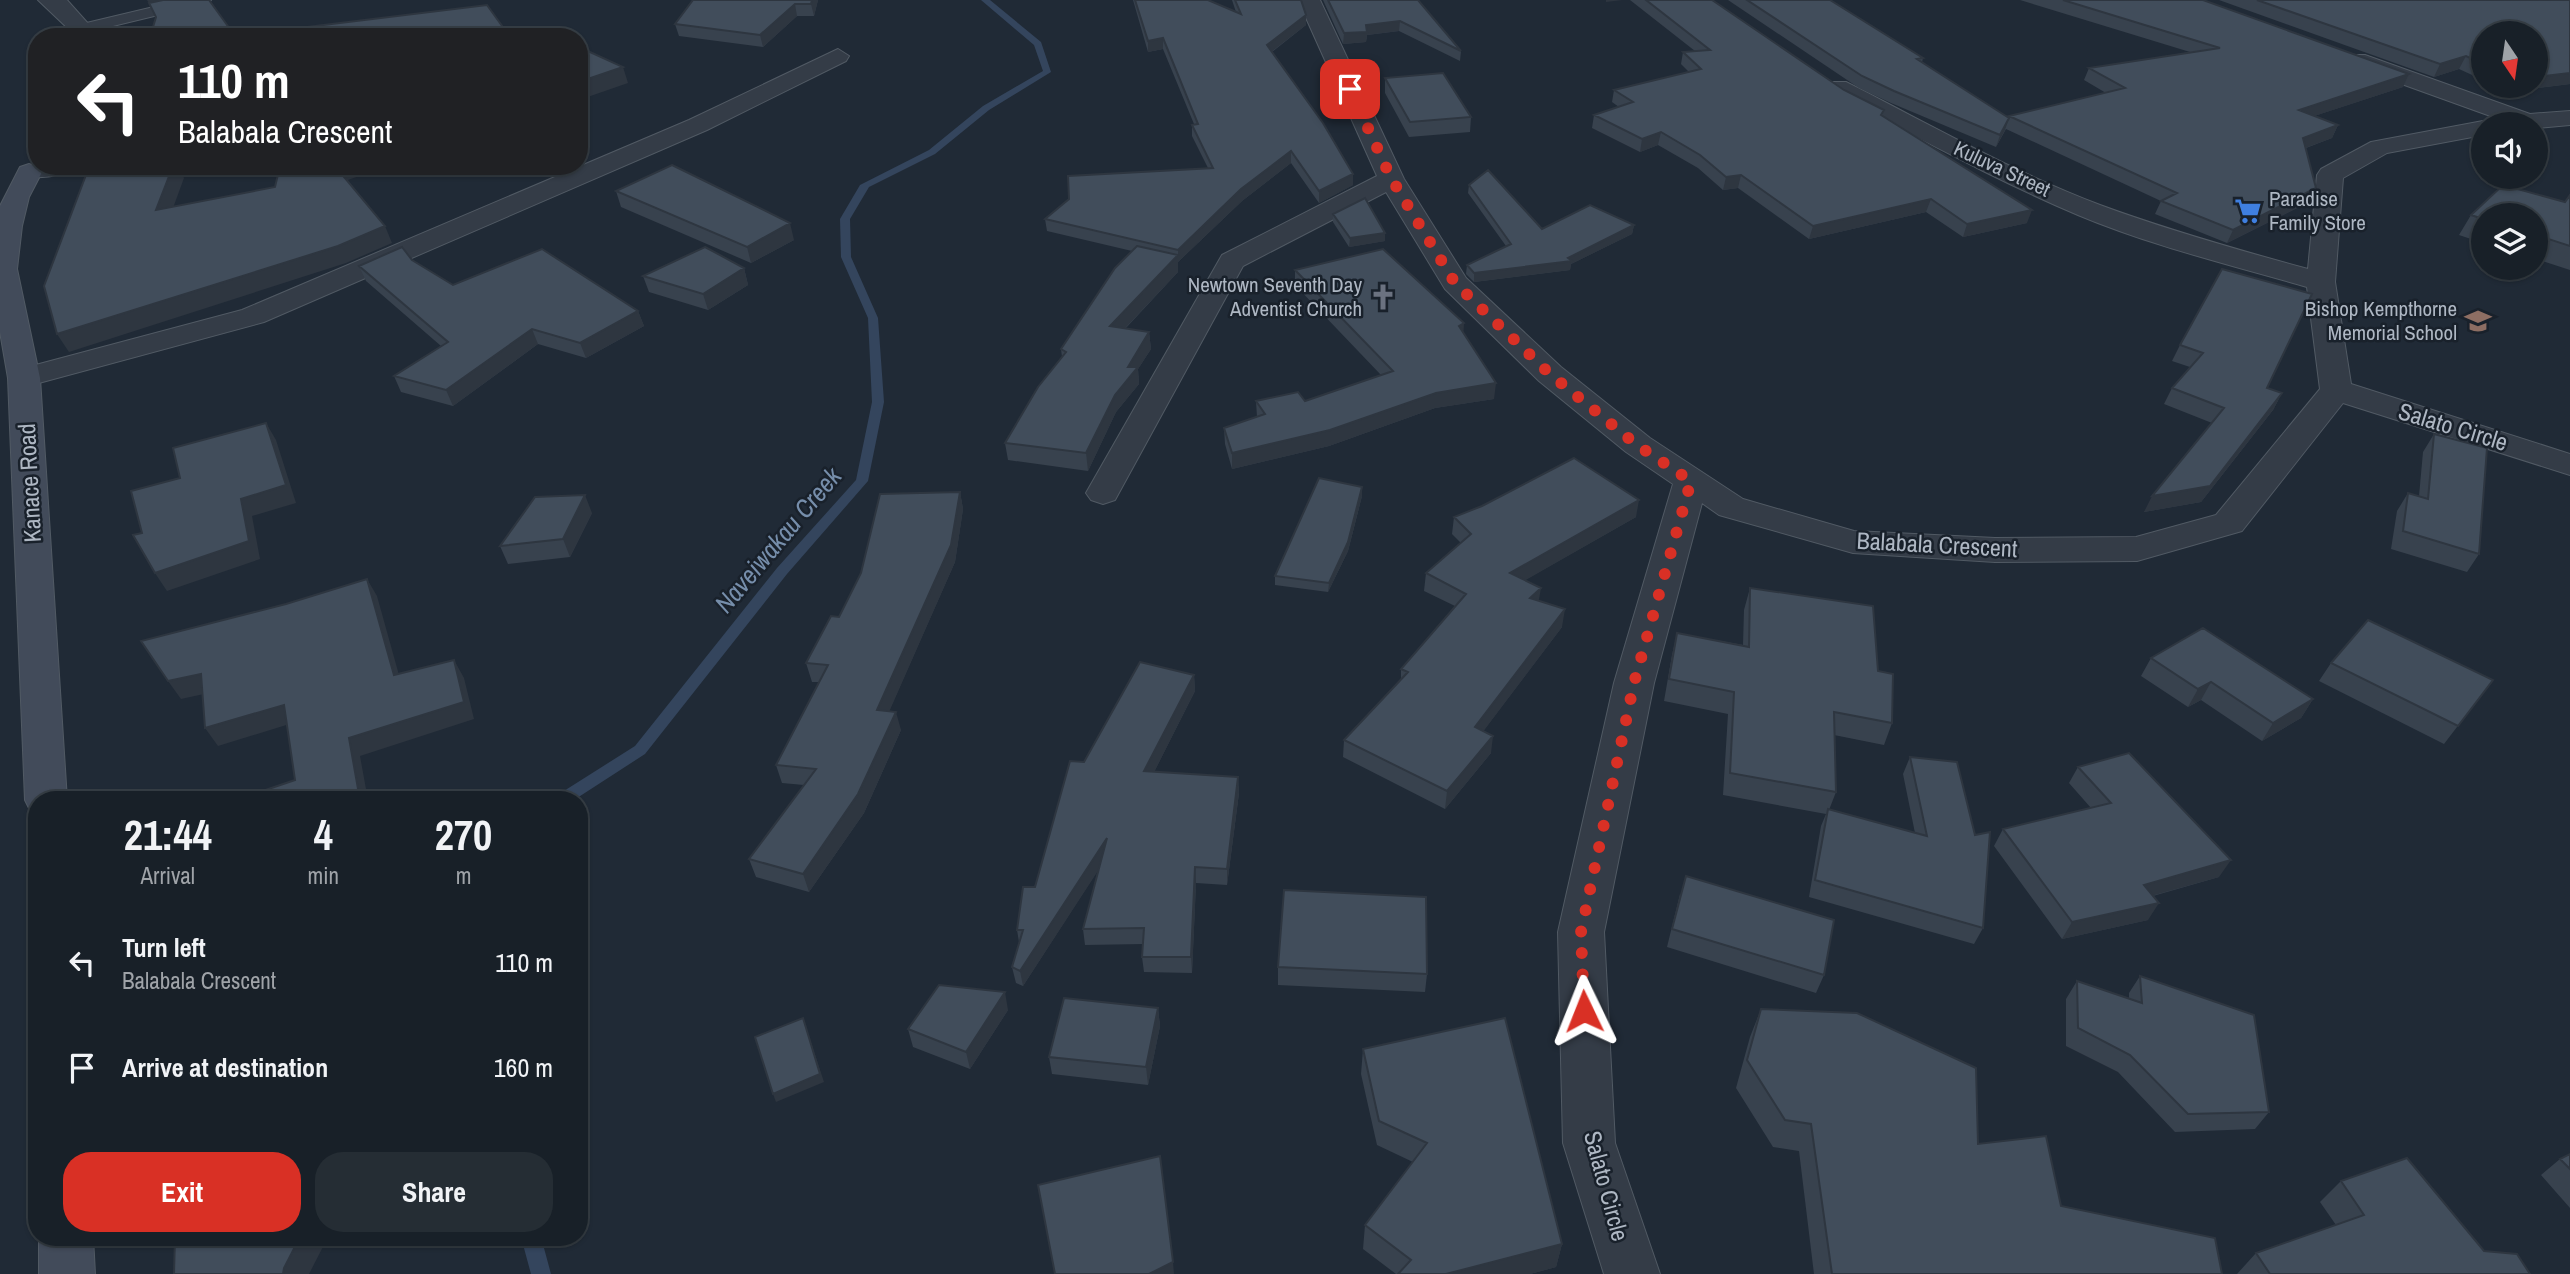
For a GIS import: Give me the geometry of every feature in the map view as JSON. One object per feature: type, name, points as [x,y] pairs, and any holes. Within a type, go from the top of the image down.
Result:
[{"type":"street","points":[[48,0],[59,5],[82,28]]},
{"type":"street","name":"Balabala Crescent","points":[[1310,0],[1391,178],[1455,283],[1550,374],[1637,445],[1731,508],[1853,542],[1995,551],[2137,549],[2229,523],[2336,390]]},
{"type":"street","points":[[2331,51],[2487,112]]},
{"type":"street","points":[[588,172],[698,125],[838,56]]},
{"type":"street","name":"Kuluva Street","points":[[1818,73],[1850,95],[2089,210],[2202,248],[2321,282]]},
{"type":"street","points":[[2548,120],[2570,118]]},
{"type":"street","points":[[2336,390],[2321,282],[2330,175],[2380,148],[2471,130]]},
{"type":"street","name":"Kanace Road","points":[[22,170],[8,226],[2,269],[24,378],[46,791]]},
{"type":"street","points":[[24,378],[253,316],[582,175]]},
{"type":"street","points":[[1102,494],[1232,261],[1391,178]]},
{"type":"street","name":"Salato Circle","points":[[2336,390],[2570,465]]},
{"type":"street","name":"Salato Circle","points":[[1632,1274],[1589,1143],[1581,932],[1634,683],[1691,481]]},
{"type":"street","points":[[66,1246],[67,1274]]},
{"type":"lane","points":[[105,28],[203,0]]},
{"type":"building","points":[[163,0],[209,0],[229,28],[153,28],[156,17],[149,3]]},
{"type":"building","points":[[693,0],[812,0],[811,4],[795,4],[760,35],[675,24]]},
{"type":"building","points":[[1135,0],[1208,0],[1241,14],[1235,0],[1301,0],[1306,15],[1267,45],[1323,123],[1353,174],[1319,191],[1291,151],[1241,189],[1178,250],[1045,219],[1069,199],[1068,176],[1213,168],[1192,125],[1198,124],[1163,38],[1148,41]]},
{"type":"building","points":[[1328,0],[1418,0],[1461,51],[1400,21],[1366,25],[1367,32],[1344,33]]},
{"type":"building","points":[[1646,0],[1712,0],[1844,90],[1884,110],[1881,115],[2032,210],[1967,224],[1931,199],[1813,226],[1741,175],[1726,177],[1700,155],[1661,132],[1642,139],[1594,115],[1633,102],[1614,90],[1701,69],[1683,52],[1710,50]]},
{"type":"building","points":[[1747,0],[1830,0],[1923,58],[1917,59],[2009,118],[2000,135],[1894,91],[1862,76]]},
{"type":"building","points":[[2063,0],[2203,0],[2409,74],[2299,110],[2338,125],[2303,138],[2316,188],[2233,230],[2161,201],[2177,193],[2009,116],[2125,88],[2089,68],[2220,48]]},
{"type":"building","points":[[2257,0],[2570,0],[2570,73],[2548,76],[2548,21],[2471,21],[2471,58],[2466,56],[2440,64]]},
{"type":"building","points":[[487,5],[504,28],[299,28]]},
{"type":"building","points":[[588,51],[623,67],[588,79]]},
{"type":"building","points":[[1443,73],[1471,117],[1410,122],[1385,78]]},
{"type":"building","points":[[672,165],[790,223],[747,247],[616,191]]},
{"type":"building","points":[[1488,170],[1542,229],[1590,205],[1634,225],[1568,258],[1572,261],[1474,273],[1467,265],[1511,244],[1469,185]]},
{"type":"building","points":[[86,175],[170,175],[156,210],[275,187],[278,175],[342,175],[385,226],[338,246],[57,334],[44,286]]},
{"type":"building","points":[[2499,189],[2518,189],[2565,202],[2570,195],[2570,246],[2548,239],[2548,203],[2484,203]]},
{"type":"building","points":[[1365,198],[1385,233],[1350,238],[1333,214]]},
{"type":"building","points":[[1137,246],[1178,255],[1110,326],[1149,332],[1128,367],[1138,367],[1115,395],[1086,453],[1005,443],[1038,387],[1066,352],[1061,349],[1115,268]]},
{"type":"building","points":[[402,247],[412,260],[453,285],[542,249],[638,311],[580,343],[532,329],[446,390],[394,376],[448,342],[359,266]]},
{"type":"building","points":[[705,247],[744,268],[703,294],[643,276]]},
{"type":"building","points":[[1383,249],[1464,323],[1459,326],[1496,383],[1436,393],[1330,430],[1232,453],[1224,428],[1265,414],[1256,401],[1298,392],[1305,401],[1393,371],[1295,270]]},
{"type":"building","points":[[2222,269],[2312,294],[2267,388],[2282,393],[2210,486],[2152,496],[2224,408],[2172,388],[2203,353],[2180,345]]},
{"type":"building","points":[[266,423],[286,485],[241,499],[249,541],[155,573],[133,535],[142,533],[131,491],[180,478],[173,448]]},
{"type":"building","points":[[2434,434],[2487,448],[2479,554],[2403,531],[2408,493],[2428,499]]},
{"type":"building","points":[[1574,458],[1639,500],[1510,573],[1541,588],[1530,598],[1565,609],[1475,727],[1493,736],[1447,791],[1344,740],[1408,672],[1401,669],[1466,594],[1426,573],[1471,534],[1454,517],[1482,506]]},
{"type":"building","points":[[1319,478],[1362,487],[1348,542],[1329,583],[1275,576]]},
{"type":"building","points":[[960,492],[951,545],[877,710],[896,712],[858,794],[803,874],[749,859],[816,769],[776,765],[828,665],[806,663],[831,616],[839,617],[861,573],[880,494]]},
{"type":"building","points":[[585,495],[563,539],[500,546],[535,497]]},
{"type":"building","points":[[367,579],[394,675],[454,660],[464,702],[349,738],[358,791],[263,791],[295,780],[284,705],[205,728],[201,674],[168,681],[141,641],[286,604]]},
{"type":"building","points":[[1750,588],[1873,606],[1878,671],[1893,674],[1892,723],[1834,712],[1836,792],[1730,773],[1734,692],[1669,679],[1677,633],[1749,647]]},
{"type":"building","points":[[2368,620],[2493,680],[2458,726],[2331,663]]},
{"type":"building","points":[[2203,628],[2313,699],[2273,723],[2211,682],[2198,689],[2151,658]]},
{"type":"building","points":[[1140,662],[1194,675],[1144,771],[1238,777],[1227,869],[1195,867],[1191,957],[1142,957],[1144,928],[1083,929],[1107,838],[1020,971],[1012,967],[1023,930],[1017,930],[1023,887],[1035,887],[1070,761],[1084,762]]},
{"type":"building","points":[[2129,753],[2231,860],[2144,885],[2159,903],[2072,922],[2003,829],[2111,803],[2078,767]]},
{"type":"building","points":[[1910,757],[1957,762],[1975,835],[1990,832],[1983,928],[1815,880],[1828,809],[1927,836]]},
{"type":"building","points":[[1686,876],[1834,920],[1824,975],[1672,929]]},
{"type":"building","points":[[1284,890],[1426,897],[1427,974],[1278,967]]},
{"type":"building","points":[[2140,976],[2254,1015],[2269,1112],[2188,1114],[2130,1055],[2078,1028],[2077,981],[2142,1003]]},
{"type":"building","points":[[939,985],[1005,992],[966,1052],[908,1029]]},
{"type":"building","points":[[1064,998],[1158,1008],[1146,1067],[1049,1057]]},
{"type":"building","points":[[1761,1009],[1857,1013],[1976,1068],[1978,1144],[2046,1136],[2061,1206],[2215,1238],[2222,1274],[1832,1274],[1811,1124],[1785,1120],[1747,1060]]},
{"type":"building","points":[[803,1018],[820,1074],[773,1094],[755,1037]]},
{"type":"building","points":[[1505,1018],[1562,1244],[1446,1274],[1398,1274],[1411,1260],[1365,1225],[1427,1143],[1379,1121],[1363,1049]]},
{"type":"building","points":[[2570,1154],[2570,1169],[2560,1159]]},
{"type":"building","points":[[1160,1156],[1173,1262],[1149,1274],[1055,1274],[1038,1185]]},
{"type":"building","points":[[2407,1158],[2484,1251],[2517,1254],[2530,1274],[2270,1274],[2256,1253],[2364,1215],[2341,1181]]},
{"type":"building","points":[[175,1246],[295,1246],[283,1274],[174,1274]]},
{"type":"waterway","name":"Naveiwakau Creek","points":[[576,791],[640,750],[782,571],[862,481],[878,402],[873,318],[846,257],[845,219],[865,185],[932,152],[986,108],[1047,72],[1038,44],[985,0]]},
{"type":"waterway","name":"Naveiwakau Creek","points":[[533,1246],[541,1274]]},
{"type":"place","name":"Paradise Family Store","points":[[2248,211]]},
{"type":"place","name":"Newtown Seventh Day Adventist Church","points":[[1383,297]]},
{"type":"place","name":"Bishop Kempthorne Memorial School","points":[[2478,321]]},
{"type":"route","points":[[1350,89],[1391,178],[1455,283],[1550,374],[1637,445],[1691,481],[1634,683],[1581,932],[1584,1011]]}]
